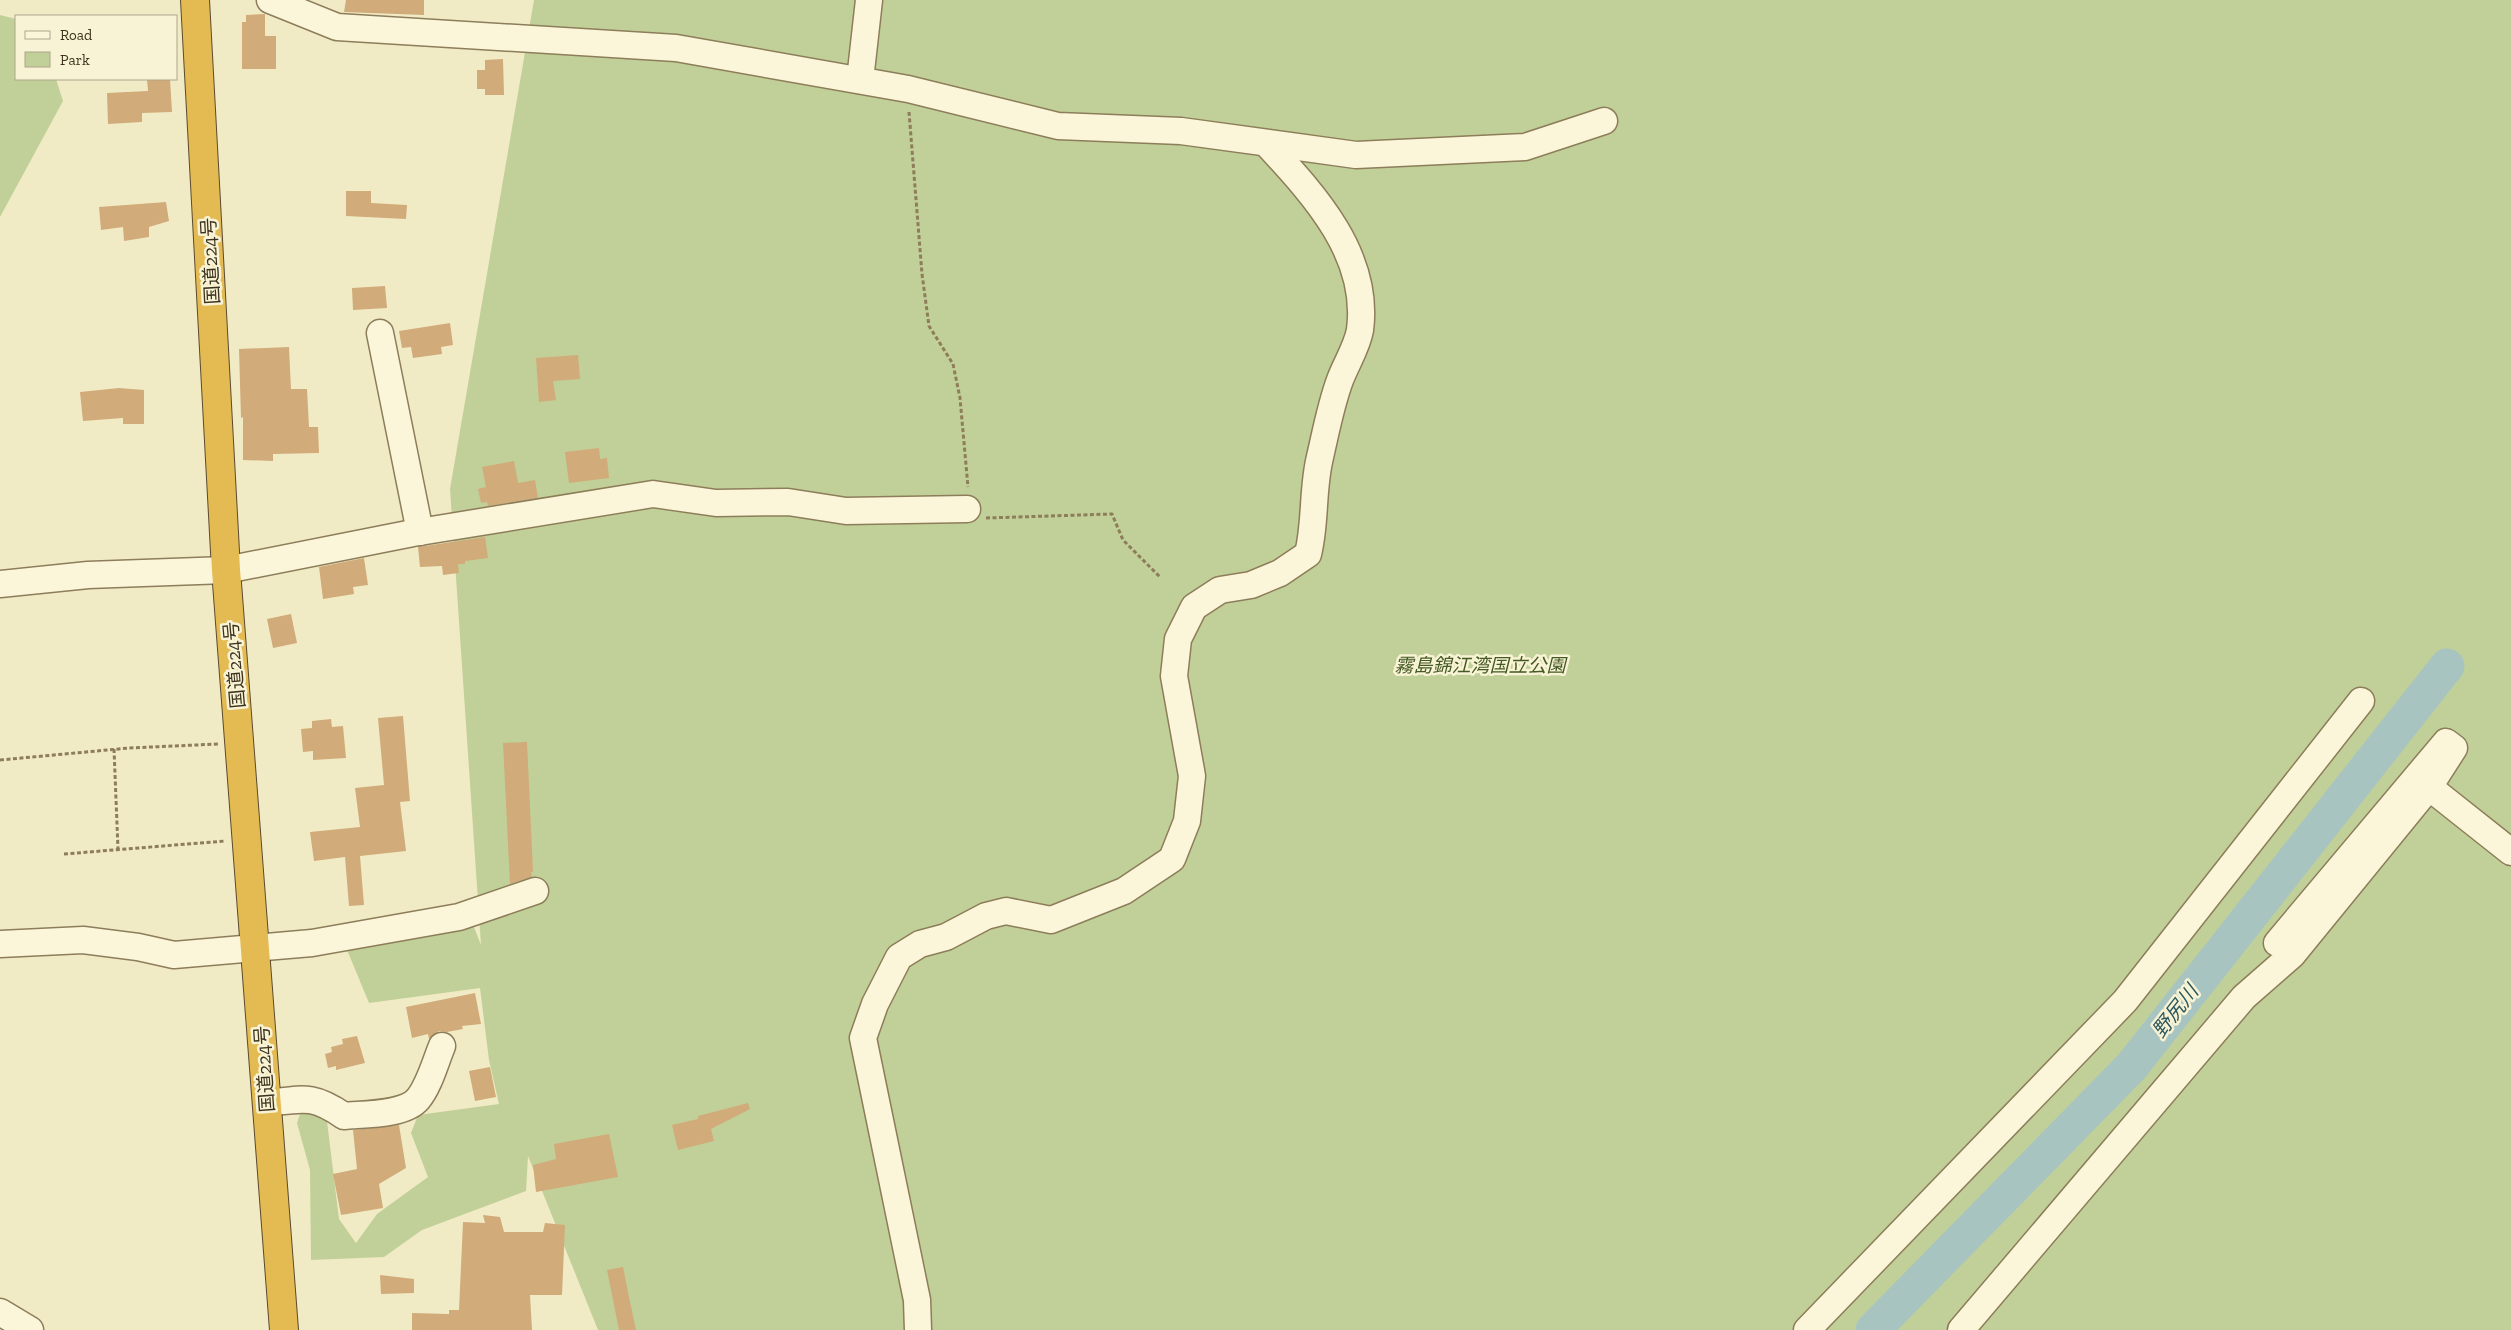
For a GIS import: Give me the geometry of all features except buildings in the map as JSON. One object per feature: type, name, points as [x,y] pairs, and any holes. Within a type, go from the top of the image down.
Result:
[{"type":"highway","name":"国道224号","points":[[195,0],[226,570],[241,744],[284,1330]]},
{"type":"lane","points":[[270,0],[337,28],[676,48],[908,89],[1058,126],[1181,131],[1267,144],[1356,154],[1525,146],[1604,121]]},
{"type":"lane","points":[[860,80],[869,0]]},
{"type":"lane","points":[[918,1330],[917,1300],[863,1038],[875,1004],[899,958],[920,944],[946,937],[986,916],[1006,911],[1051,920],[1124,891],[1172,860],[1187,821],[1192,776],[1174,676],[1178,639],[1194,608],[1213,594],[1220,590],[1251,585],[1280,572],[1308,554],[1313,533],[1315,486],[1319,460],[1340,381],[1360,332],[1361,304],[1349,252],[1328,215],[1267,144]]},
{"type":"lane","points":[[380,333],[420,532]]},
{"type":"lane","points":[[0,584],[88,575],[226,570],[420,532],[653,494],[716,503],[788,502],[846,511],[967,509]]},
{"type":"lane","points":[[1807,1330],[2125,1001],[2361,701]]},
{"type":"lane","points":[[1961,1330],[2244,997],[2292,955],[2429,787],[2454,748],[2446,742],[2277,943]]},
{"type":"lane","points":[[2429,787],[2511,852]]},
{"type":"lane","points":[[0,944],[83,940],[138,947],[174,955],[312,943],[459,917],[535,891]]},
{"type":"lane","points":[[267,1103],[312,1098],[325,1103],[344,1116],[405,1109],[417,1100],[442,1046]]},
{"type":"lane","points":[[0,1312],[30,1330]]},
{"type":"path","points":[[908,89],[929,326],[953,364],[960,398],[968,490],[967,509],[983,518],[1112,514],[1123,540],[1160,577]]},
{"type":"path","points":[[0,760],[189,743],[241,744]]},
{"type":"path","points":[[114,750],[118,849]]},
{"type":"path","points":[[64,854],[247,839]]},
{"type":"green space","name":"霧島錦江湾国立公園","points":[[534,0],[2511,0],[2511,1330],[598,1330],[528,1156],[526,1191],[422,1230],[384,1257],[311,1260],[310,1170],[297,1123],[301,1111],[326,1113],[339,1219],[356,1243],[377,1214],[428,1177],[411,1133],[418,1115],[499,1104],[489,1060],[480,988],[369,1003],[345,945],[472,922],[481,945],[450,489]]},
{"type":"green space","points":[[0,15],[15,19],[15,80],[56,80],[63,101],[0,217]]},
{"type":"waterway","name":"野尻川","points":[[1873,1330],[2132,1066],[2447,666]]}]
